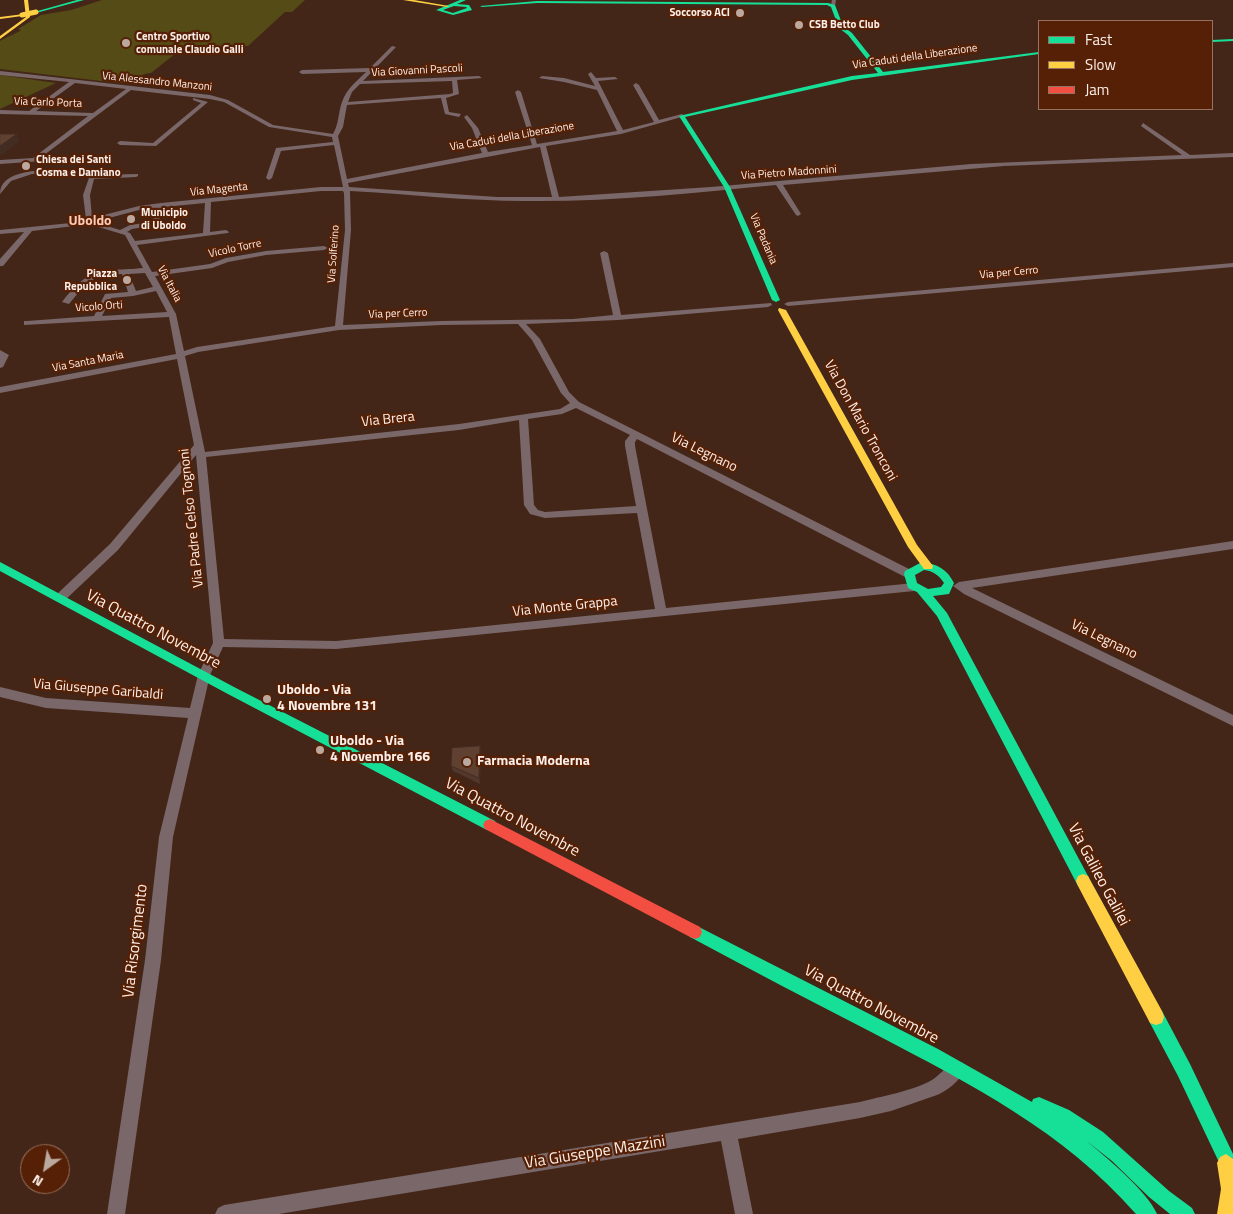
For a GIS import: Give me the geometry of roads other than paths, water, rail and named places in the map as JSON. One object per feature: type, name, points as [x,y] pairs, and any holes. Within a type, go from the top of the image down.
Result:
[{"type":"main road","points":[[0,38],[28,17],[26,0]]},
{"type":"main road","points":[[405,0],[445,7],[442,13],[453,14],[467,4],[482,6],[537,2],[833,3],[841,27],[850,34],[882,74]]},
{"type":"main road","points":[[0,18],[36,12],[78,1]]},
{"type":"main road","points":[[1213,41],[1233,40]]},
{"type":"main road","name":"Via Caduti della Liberazione","points":[[682,116],[689,112],[707,110],[852,78],[1038,53]]},
{"type":"main road","name":"Via Padania","points":[[682,116],[727,187],[779,305]]},
{"type":"main road","name":"Via Don Mario Tronconi","points":[[779,305],[913,547],[928,566],[944,574],[948,583],[944,590]]},
{"type":"main road","name":"Via Don Mario Tronconi","points":[[913,547],[909,580],[918,589]]},
{"type":"main road","name":"Via Quattro Novembre","points":[[0,566],[204,675],[1010,1096],[1081,1143],[1136,1198],[1148,1214]]},
{"type":"main road","points":[[911,571],[928,566]]},
{"type":"main road","points":[[918,589],[944,590]]},
{"type":"main road","name":"Via Galileo Galilei","points":[[918,589],[941,613],[1184,1070],[1233,1173]]},
{"type":"main road","name":"Via Galileo Galilei","points":[[941,613],[944,590]]},
{"type":"main road","name":"Via Quattro Novembre","points":[[1010,1096],[1044,1107],[1088,1130],[1160,1195],[1186,1214]]},
{"type":"main road","name":"Via Galileo Galilei","points":[[1223,1154],[1231,1178],[1232,1191],[1232,1202],[1226,1214]]},
{"type":"street","name":"Via Giovanni Pascoli","points":[[336,140],[344,104],[356,84],[394,47]]},
{"type":"street","name":"Via Giovanni Pascoli","points":[[302,72],[371,70]]},
{"type":"street","name":"Via Alessandro Manzoni","points":[[0,73],[219,99],[265,124],[279,129],[336,140]]},
{"type":"street","points":[[593,77],[615,79]]},
{"type":"street","points":[[593,77],[621,132]]},
{"type":"street","name":"Via Giovanni Pascoli","points":[[356,84],[479,78]]},
{"type":"street","points":[[542,78],[564,80],[599,89]]},
{"type":"street","points":[[344,104],[455,95],[454,79]]},
{"type":"street","points":[[30,113],[73,82]]},
{"type":"street","points":[[636,85],[657,122]]},
{"type":"street","points":[[0,162],[13,163],[35,159],[129,89]]},
{"type":"street","points":[[120,143],[154,144],[205,102],[201,99],[160,97],[166,92]]},
{"type":"street","points":[[518,92],[535,146]]},
{"type":"street","points":[[443,97],[447,113],[459,115],[461,118],[467,117],[475,128],[486,154]]},
{"type":"street","name":"Via Carlo Porta","points":[[0,112],[95,115]]},
{"type":"street","name":"Via Caduti della Liberazione","points":[[346,185],[486,154],[621,132],[682,116]]},
{"type":"street","points":[[1143,125],[1188,157]]},
{"type":"street","points":[[269,178],[278,148],[336,140],[346,185]]},
{"type":"street","points":[[543,145],[556,199]]},
{"type":"street","name":"Via Pietro Madonnini","points":[[346,185],[439,196],[556,199],[779,184],[974,166],[1233,155]]},
{"type":"street","points":[[31,172],[44,162],[35,159]]},
{"type":"street","points":[[0,192],[2,185],[11,178],[31,172],[94,173],[86,185],[86,197],[92,221],[123,231],[130,227],[155,224],[161,205]]},
{"type":"street","points":[[91,177],[136,175]]},
{"type":"street","points":[[779,184],[798,214]]},
{"type":"street","name":"Via Magenta","points":[[0,232],[81,224],[115,213],[161,205],[346,185]]},
{"type":"street","name":"Via Solferino","points":[[339,328],[348,230],[346,185]]},
{"type":"street","points":[[206,234],[208,201]]},
{"type":"street","points":[[0,264],[29,230]]},
{"type":"street","name":"Via Italia","points":[[123,231],[128,234],[172,314],[181,354]]},
{"type":"street","points":[[133,243],[226,232]]},
{"type":"street","name":"Vicolo Torre","points":[[150,272],[212,266],[226,260],[266,253],[324,248]]},
{"type":"street","points":[[604,253],[618,318]]},
{"type":"street","name":"Via per Cerro","points":[[181,354],[339,328],[618,318],[1233,265]]},
{"type":"street","points":[[66,302],[88,276],[102,272],[150,272]]},
{"type":"street","points":[[125,272],[133,294]]},
{"type":"street","points":[[98,318],[108,296],[133,294],[159,288]]},
{"type":"street","name":"Vicolo Orti","points":[[27,323],[172,314]]},
{"type":"street","name":"Via Legnano","points":[[520,322],[536,339],[565,393],[576,404],[635,436],[911,571]]},
{"type":"street","points":[[0,353],[4,355],[0,365]]},
{"type":"street","name":"Via Santa Maria","points":[[0,390],[181,354]]},
{"type":"street","name":"Via Padre Celso Tognoni","points":[[181,354],[200,450],[219,643]]},
{"type":"street","name":"Via Brera","points":[[200,450],[459,427],[562,411],[576,404]]},
{"type":"street","points":[[523,417],[529,505],[534,512],[545,515],[641,509]]},
{"type":"street","points":[[635,436],[630,441],[630,446],[661,613]]},
{"type":"street","points":[[60,598],[114,547],[200,450]]},
{"type":"street","points":[[944,590],[1233,545]]},
{"type":"street","name":"Via Legnano","points":[[963,586],[968,591],[1233,721]]},
{"type":"street","name":"Via Monte Grappa","points":[[219,643],[336,645],[918,589]]},
{"type":"street","points":[[204,675],[219,643]]},
{"type":"street","name":"Via Risorgimento","points":[[116,1214],[151,970],[166,836],[204,675]]},
{"type":"street","name":"Via Giuseppe Garibaldi","points":[[0,692],[46,703],[194,713]]},
{"type":"street","name":"Via Giuseppe Mazzini","points":[[224,1214],[728,1132],[891,1103],[936,1086],[957,1069]]},
{"type":"street","points":[[728,1132],[744,1214]]},
{"type":"place","name":"Soccorso ACI","points":[[740,13]]},
{"type":"place","name":"CSB Betto Club","points":[[799,25]]},
{"type":"place","name":"Centro Sportivo comunale Claudio Galli","points":[[126,43]]},
{"type":"place","name":"Chiesa dei Santi Cosma e Damiano","points":[[26,166]]},
{"type":"place","name":"Municipio di Uboldo","points":[[131,219]]},
{"type":"place","name":"Piazza Repubblica","points":[[127,280]]},
{"type":"place","name":"Uboldo - Via 4 Novembre 131","points":[[267,699]]},
{"type":"place","name":"Uboldo - Via 4 Novembre 166","points":[[320,750]]},
{"type":"place","name":"Farmacia Moderna","points":[[467,762]]},
{"type":"district","name":"Uboldo","points":[[90,222]]}]
